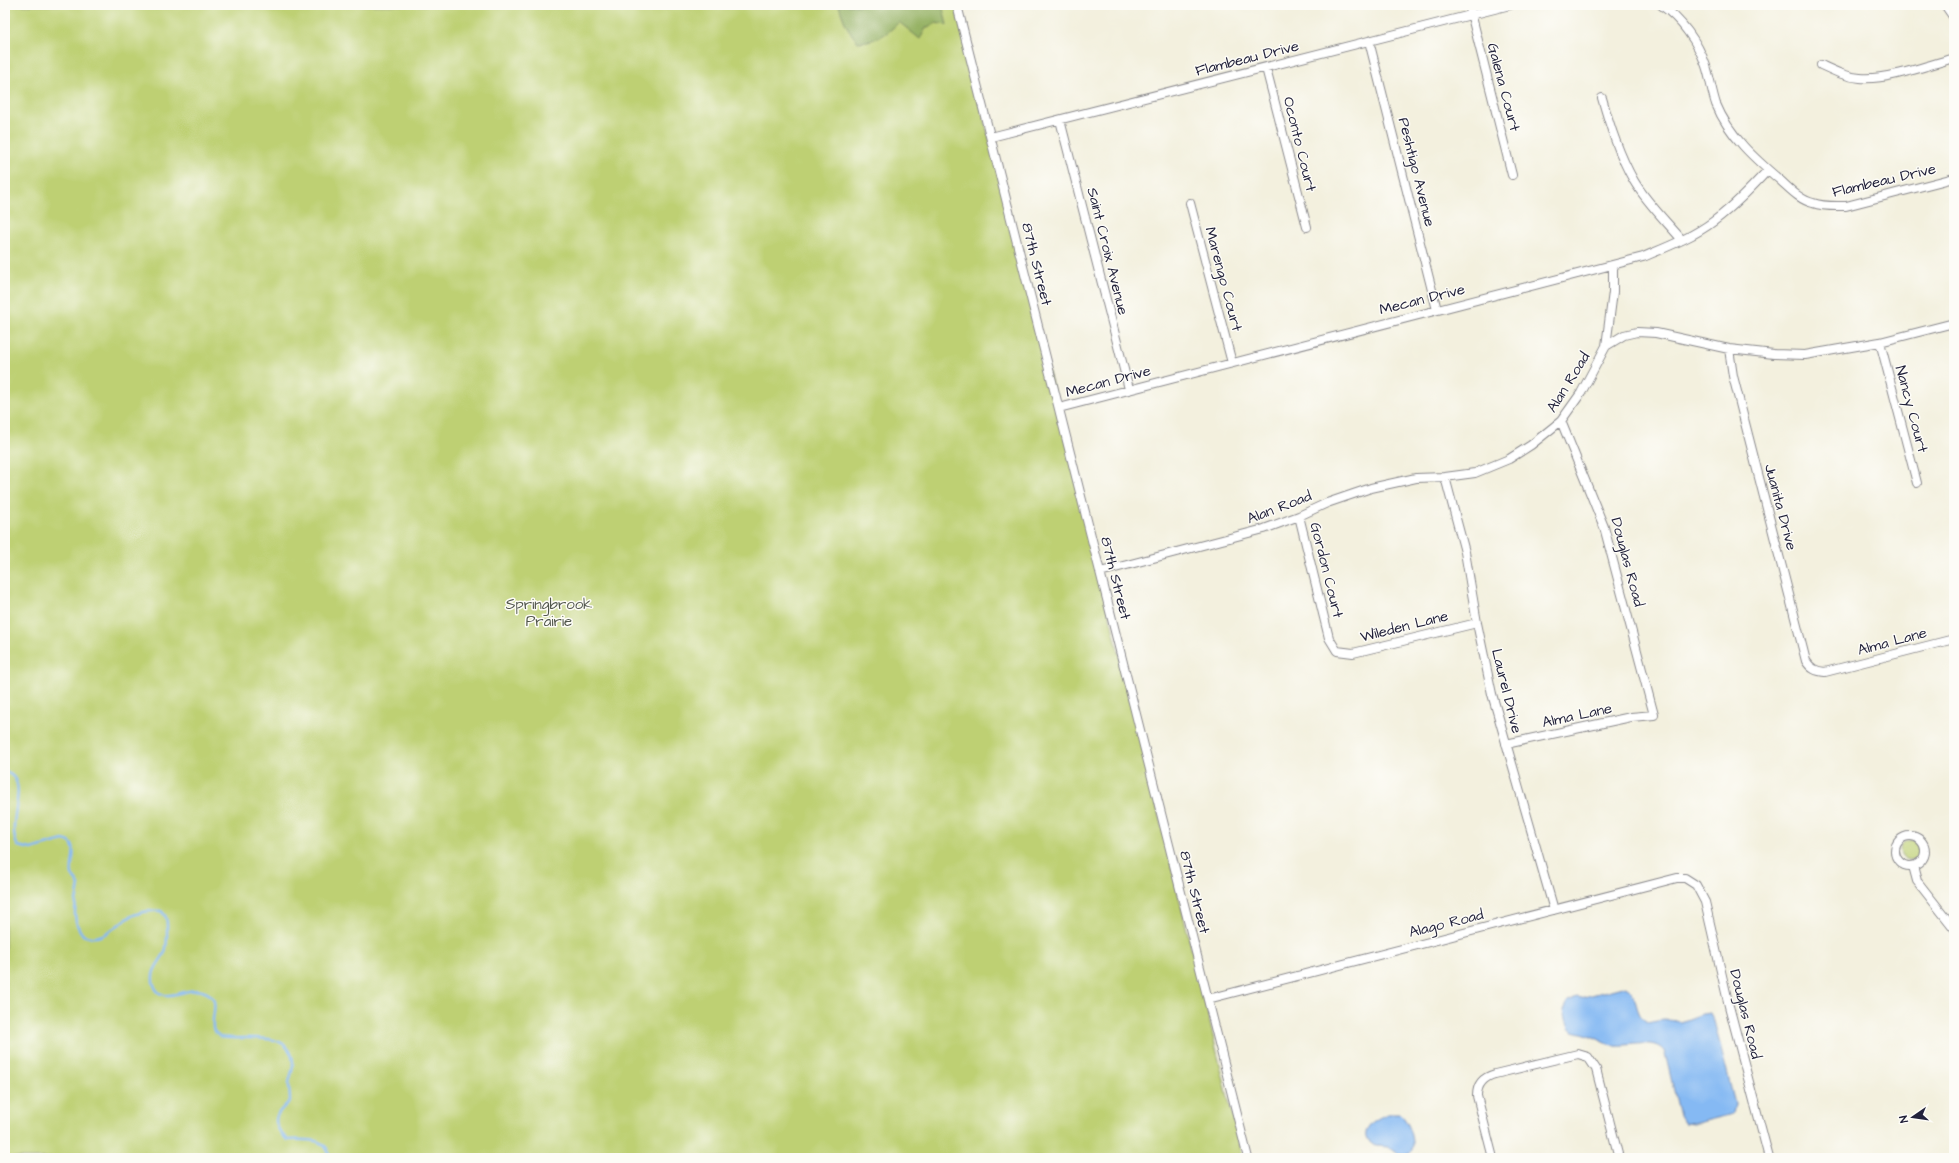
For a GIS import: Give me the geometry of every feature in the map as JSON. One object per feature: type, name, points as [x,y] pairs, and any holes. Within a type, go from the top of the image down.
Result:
[{"type":"street","name":"87th Street","points":[[957,5],[1248,1158]]},
{"type":"street","name":"Galena Court","points":[[1469,5],[1512,175]]},
{"type":"street","name":"Flambeau Drive","points":[[991,137],[1510,5]]},
{"type":"street","name":"Flambeau Drive","points":[[1662,5],[1684,27],[1697,46],[1706,66],[1717,104],[1729,128],[1743,147],[1798,196],[1812,203],[1828,207],[1846,206],[1954,178]]},
{"type":"street","points":[[1945,5],[1954,18]]},
{"type":"street","name":"Peshtigo Avenue","points":[[1369,41],[1437,310]]},
{"type":"street","points":[[1821,65],[1843,75],[1861,79],[1886,76],[1954,58]]},
{"type":"street","name":"Oconto Court","points":[[1266,68],[1307,227]]},
{"type":"street","points":[[1602,98],[1621,155],[1634,181],[1682,240]]},
{"type":"street","name":"Saint Croix Avenue","points":[[1060,120],[1129,389]]},
{"type":"street","name":"Mecan Drive","points":[[1059,408],[1613,266],[1643,257],[1682,240],[1714,222],[1741,198],[1768,170]]},
{"type":"street","name":"Marengo Court","points":[[1190,203],[1232,363]]},
{"type":"street","points":[[1606,346],[1613,292],[1613,266]]},
{"type":"street","name":"Alan Road","points":[[1100,572],[1247,535],[1299,516],[1327,503],[1371,488],[1416,478],[1445,477],[1476,473],[1509,459],[1531,445],[1561,421],[1581,393],[1606,346],[1624,335],[1637,332],[1656,333],[1729,349],[1774,354],[1805,355],[1880,342],[1954,323]]},
{"type":"street","name":"Nancy Court","points":[[1880,342],[1916,483]]},
{"type":"street","name":"Juanita Drive","points":[[1729,349],[1733,376],[1806,661],[1813,670]]},
{"type":"street","name":"Douglas Road","points":[[1561,421],[1604,527],[1654,715]]},
{"type":"street","name":"Laurel Drive","points":[[1445,477],[1466,558],[1477,623],[1506,744],[1554,910]]},
{"type":"street","name":"Gordon Court","points":[[1299,516],[1329,638],[1337,652]]},
{"type":"street","name":"Wileden Lane","points":[[1337,652],[1353,653],[1477,623]]},
{"type":"street","name":"Alma Lane","points":[[1813,670],[1825,672],[1830,671],[1954,639]]},
{"type":"street","name":"Alma Lane","points":[[1506,744],[1631,717],[1654,715]]},
{"type":"street","points":[[1913,866],[1917,881],[1954,928]]},
{"type":"street","name":"Alago Road","points":[[1208,998],[1677,878],[1691,881]]},
{"type":"street","name":"Douglas Road","points":[[1691,881],[1700,891],[1705,902],[1729,1006],[1769,1158]]},
{"type":"street","points":[[1493,1158],[1476,1096],[1480,1083],[1490,1075],[1574,1054],[1586,1056],[1596,1068],[1619,1158]]},
{"type":"green space","name":"Springbrook Prairie","points":[[5,5],[955,5],[1072,462],[1243,1158],[5,1158]]},
{"type":"green space","points":[[839,5],[942,5],[947,25],[935,23],[926,28],[920,39],[899,22],[876,39],[858,42],[846,25]]},
{"type":"green space","points":[[1910,840],[1917,843],[1920,850],[1917,857],[1910,860],[1903,857],[1900,850],[1903,843]]},
{"type":"water","points":[[1626,986],[1633,994],[1640,1014],[1647,1022],[1664,1019],[1681,1022],[1702,1014],[1710,1013],[1714,1021],[1735,1104],[1733,1114],[1693,1124],[1684,1123],[1680,1116],[1665,1053],[1661,1048],[1656,1045],[1649,1044],[1620,1045],[1605,1043],[1570,1028],[1564,1010],[1568,1001],[1577,997],[1580,998]]},
{"type":"water","points":[[1388,1114],[1400,1114],[1409,1127],[1413,1139],[1413,1145],[1409,1154],[1400,1154],[1388,1147],[1376,1146],[1366,1138],[1367,1129],[1369,1126],[1376,1120]]},
{"type":"waterway","points":[[5,772],[13,777],[17,784],[18,793],[14,826],[18,846],[31,849],[63,840],[72,845],[74,854],[72,874],[79,885],[75,917],[76,923],[83,935],[90,937],[101,936],[136,914],[148,911],[161,911],[166,917],[167,935],[165,952],[153,975],[154,985],[157,991],[162,995],[196,990],[209,994],[213,998],[214,1003],[214,1031],[220,1037],[265,1038],[284,1045],[291,1052],[293,1066],[289,1083],[290,1101],[276,1117],[278,1128],[288,1140],[308,1140],[320,1143],[325,1146],[328,1151],[329,1158]]}]
